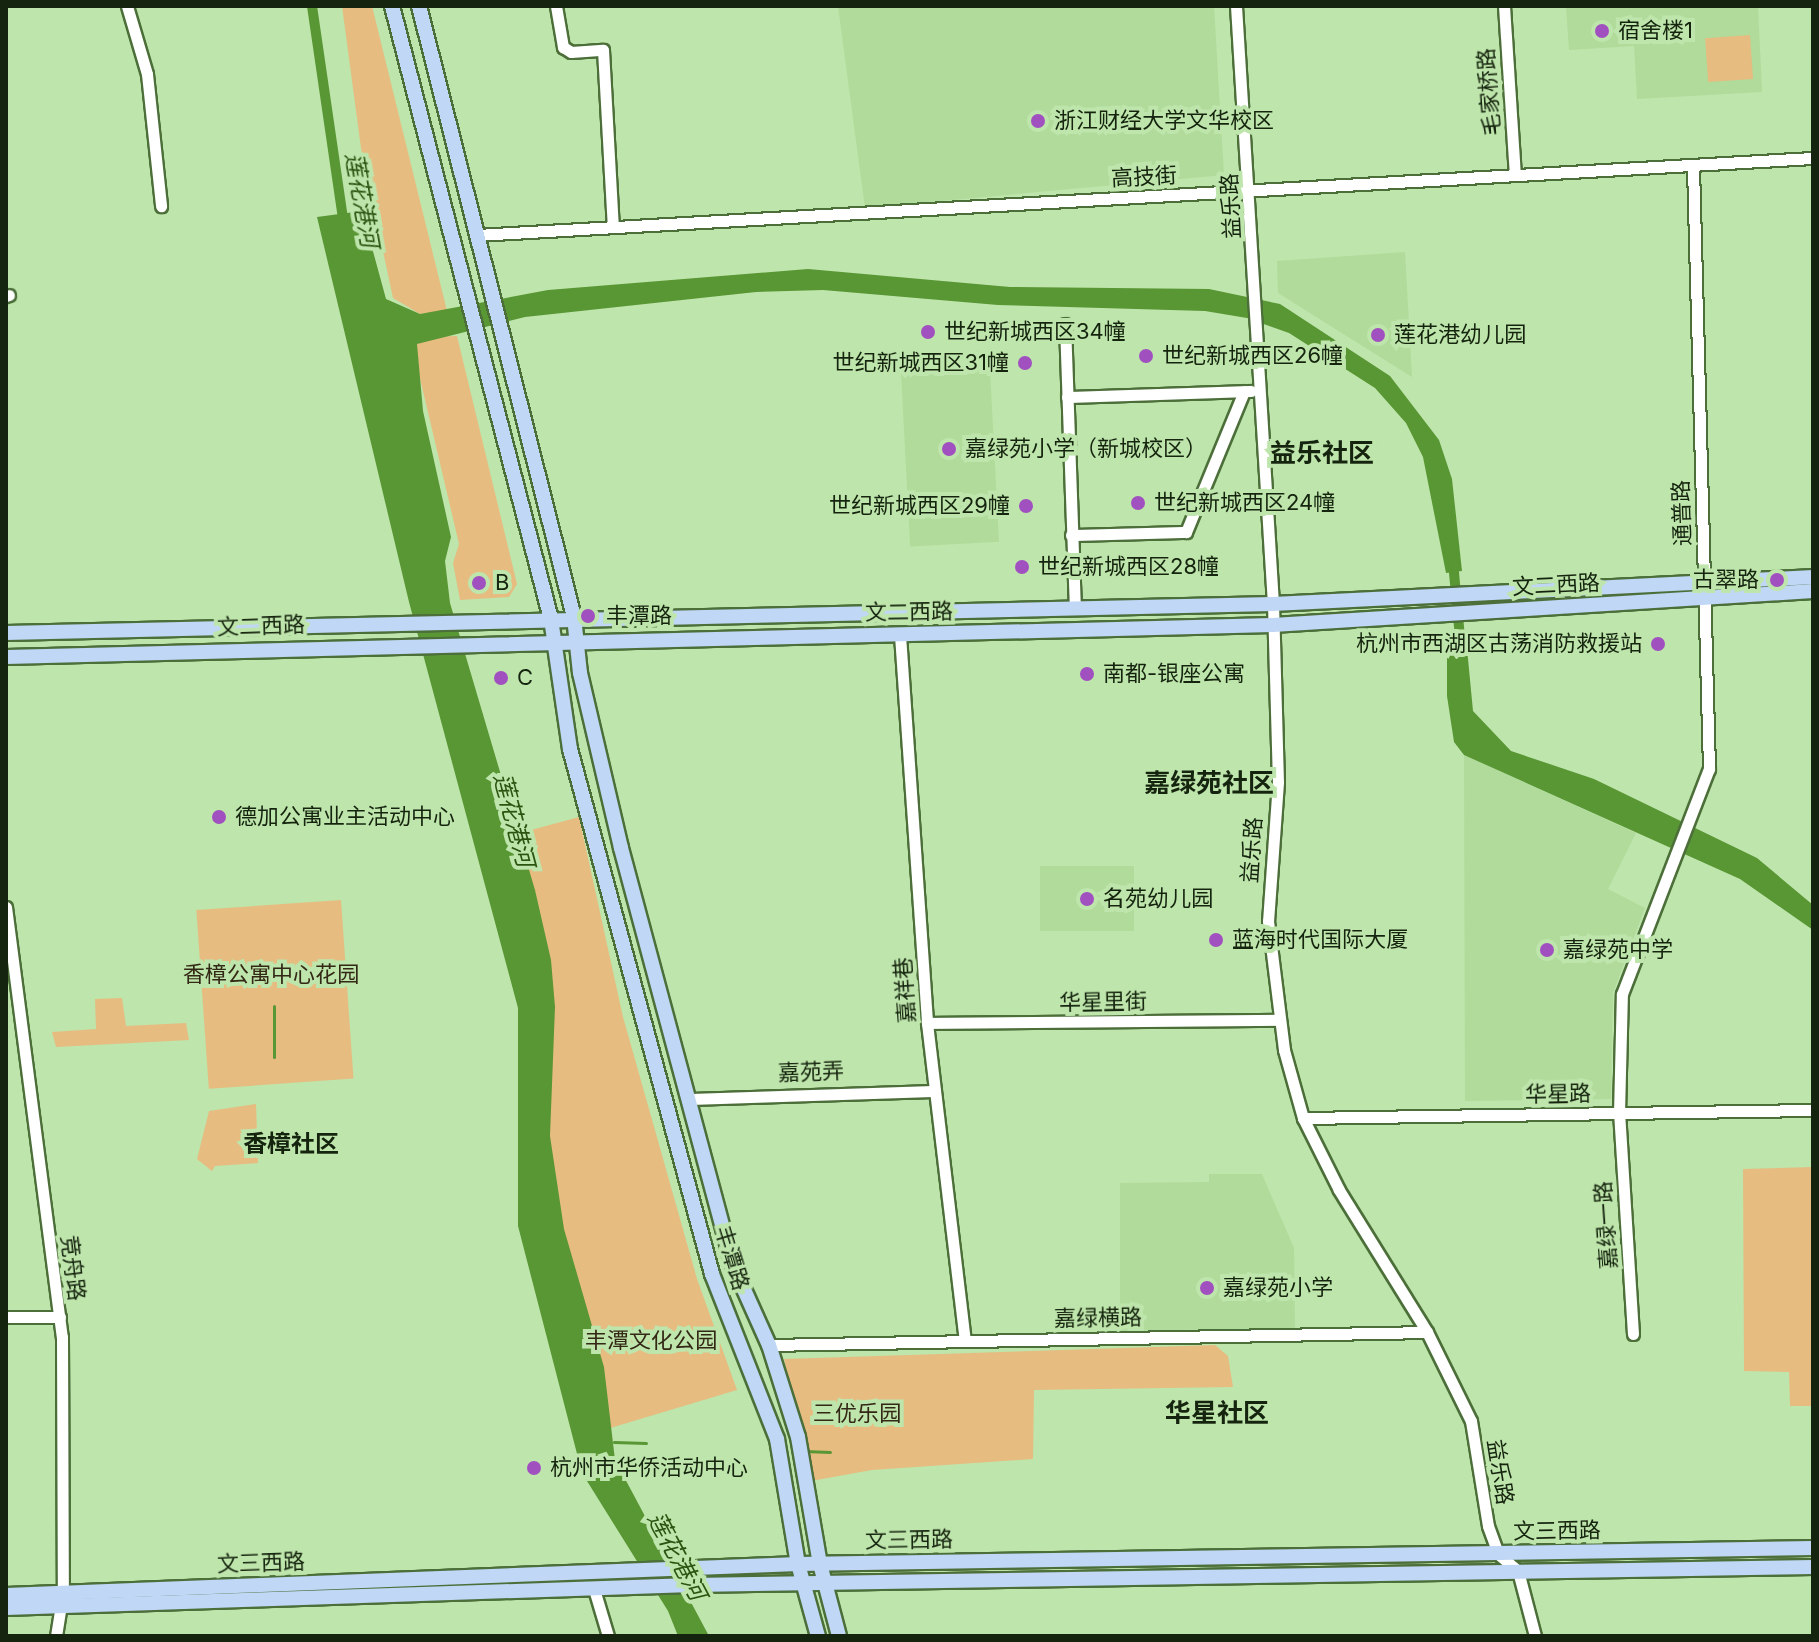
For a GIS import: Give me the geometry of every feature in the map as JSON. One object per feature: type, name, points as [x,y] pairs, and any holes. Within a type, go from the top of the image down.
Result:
[{"type":"main road","name":"丰潭路","points":[[392,6],[551,619],[570,749],[712,1274],[777,1439],[784,1465],[798,1564],[818,1636]]},
{"type":"main road","name":"丰潭路","points":[[419,6],[489,293],[574,617],[597,753],[733,1265],[769,1345],[798,1437],[820,1564],[839,1636]]},
{"type":"main road","name":"文二西路","points":[[6,657],[1273,625],[1492,611],[1813,577]]},
{"type":"main road","name":"文二西路","points":[[6,633],[574,617],[1273,604],[1492,592],[1813,591]]},
{"type":"main road","name":"文三西路","points":[[6,1608],[63,1598],[798,1564],[1813,1548]]},
{"type":"main road","name":"文三西路","points":[[6,1595],[63,1598],[1813,1567]]},
{"type":"street","points":[[127,6],[147,74],[161,206]]},
{"type":"street","points":[[556,6],[563,47],[571,52],[603,50],[613,227]]},
{"type":"street","name":"益乐路","points":[[1236,6],[1251,191],[1256,334],[1273,604],[1278,782],[1268,921],[1280,1020],[1303,1118],[1339,1190],[1427,1332],[1471,1421],[1498,1554]]},
{"type":"street","name":"毛家桥路","points":[[1504,6],[1515,175]]},
{"type":"street","name":"高技街","points":[[477,235],[1813,158]]},
{"type":"street","name":"通普路","points":[[1673,853],[1709,769],[1693,165]]},
{"type":"street","points":[[1065,324],[1075,609]]},
{"type":"street","points":[[1067,397],[1260,390]]},
{"type":"street","points":[[1071,535],[1186,532],[1244,391]]},
{"type":"street","name":"嘉祥巷","points":[[900,635],[927,1023],[965,1340]]},
{"type":"street","name":"嘉绿一路","points":[[1633,1334],[1619,1113],[1622,994],[1673,853]]},
{"type":"street","name":"竞舟路","points":[[6,907],[60,1317],[63,1598],[56,1636]]},
{"type":"street","name":"华星里街","points":[[927,1023],[1280,1020]]},
{"type":"street","name":"嘉苑弄","points":[[688,1099],[935,1091]]},
{"type":"street","name":"华星路","points":[[1303,1118],[1813,1110]]},
{"type":"street","points":[[6,1317],[60,1317]]},
{"type":"street","name":"嘉绿横路","points":[[769,1345],[1427,1332]]},
{"type":"street","points":[[1498,1554],[1518,1571],[1535,1636]]},
{"type":"street","points":[[594,1589],[608,1636]]},
{"type":"shaded area","name":"浙江财经大学文华校区","points":[[838,6],[1214,6],[1224,175],[865,208]]},
{"type":"shaded area","points":[[1566,6],[1758,6],[1762,92],[1637,99],[1634,46],[1569,50]]},
{"type":"shaded area","name":"莲花港幼儿园","points":[[1405,252],[1412,377],[1278,293],[1277,261]]},
{"type":"shaded area","name":"嘉绿苑小学（新城校区）","points":[[989,351],[999,542],[910,546],[900,356]]},
{"type":"shaded area","name":"嘉绿苑中学","points":[[1464,755],[1636,833],[1608,889],[1645,908],[1613,993],[1611,1099],[1465,1101]]},
{"type":"shaded area","name":"名苑幼儿园","points":[[1040,866],[1134,866],[1134,931],[1040,931]]},
{"type":"shaded area","name":"嘉绿苑小学","points":[[1209,1174],[1262,1174],[1294,1248],[1295,1328],[1120,1331],[1120,1183],[1209,1182]]},
{"type":"green space","points":[[342,6],[372,6],[447,311],[420,314],[393,298],[361,148]]},
{"type":"green space","points":[[1750,35],[1753,79],[1708,82],[1705,38]]},
{"type":"green space","points":[[457,336],[517,584],[509,597],[460,600],[453,563],[459,544],[415,357],[417,344],[429,337]]},
{"type":"green space","name":"丰潭文化公园","points":[[579,817],[623,1017],[697,1279],[737,1390],[607,1429],[552,1216],[509,836]]},
{"type":"green space","name":"香樟公寓中心花园","points":[[341,900],[353,1079],[209,1089],[196,910]]},
{"type":"green space","points":[[122,998],[126,1026],[186,1023],[189,1040],[56,1047],[52,1032],[96,1029],[95,999]]},
{"type":"green space","points":[[256,1104],[258,1163],[215,1166],[212,1171],[197,1159],[209,1111]]},
{"type":"green space","points":[[1813,1167],[1813,1406],[1790,1406],[1789,1372],[1744,1371],[1743,1169]]},
{"type":"green space","name":"三优乐园","points":[[1215,1345],[1228,1356],[1233,1387],[1034,1390],[1033,1459],[872,1470],[811,1481],[784,1359]]},
{"type":"water","points":[[362,211],[386,299],[420,314],[548,290],[808,269],[1010,287],[1209,289],[1280,304],[1390,376],[1439,440],[1452,479],[1462,571],[1446,573],[1423,457],[1406,423],[1375,388],[1289,333],[1247,318],[1205,311],[998,305],[823,290],[756,292],[525,317],[417,344],[423,411],[451,537],[445,561],[450,603],[535,890],[551,960],[555,1007],[550,1136],[564,1229],[604,1367],[615,1460],[709,1636],[678,1636],[668,1611],[582,1473],[518,1226],[518,1008],[409,602],[317,217]]},
{"type":"water","points":[[1447,637],[1466,638],[1473,711],[1511,751],[1594,779],[1757,858],[1813,905],[1813,930],[1740,879],[1464,755],[1454,742],[1447,696]]},
{"type":"waterway","name":"莲花港河","points":[[312,6],[344,225]]},
{"type":"waterway","points":[[1453,562],[1461,649]]},
{"type":"waterway","points":[[274,1006],[274,1057]]},
{"type":"waterway","points":[[614,1442],[646,1443]]},
{"type":"waterway","points":[[804,1451],[830,1452]]},
{"type":"place","name":"宿舍楼1","points":[[1602,31]]},
{"type":"place","name":"浙江财经大学文华校区","points":[[1038,121]]},
{"type":"place","name":"世纪新城西区34幢","points":[[928,332]]},
{"type":"place","name":"莲花港幼儿园","points":[[1378,335]]},
{"type":"place","name":"世纪新城西区26幢","points":[[1146,356]]},
{"type":"place","name":"世纪新城西区31幢","points":[[1025,363]]},
{"type":"place","name":"嘉绿苑小学（新城校区）","points":[[949,449]]},
{"type":"place","name":"世纪新城西区24幢","points":[[1138,503]]},
{"type":"place","name":"世纪新城西区29幢","points":[[1026,506]]},
{"type":"place","name":"世纪新城西区28幢","points":[[1022,567]]},
{"type":"place","name":"古翠路","points":[[1777,580]]},
{"type":"place","name":"B","points":[[479,583]]},
{"type":"place","name":"丰潭路","points":[[588,616]]},
{"type":"place","name":"杭州市西湖区古荡消防救援站","points":[[1658,644]]},
{"type":"place","name":"南都-银座公寓","points":[[1087,674]]},
{"type":"place","name":"C","points":[[501,678]]},
{"type":"place","name":"德加公寓业主活动中心","points":[[219,817]]},
{"type":"place","name":"名苑幼儿园","points":[[1087,899]]},
{"type":"place","name":"蓝海时代国际大厦","points":[[1216,940]]},
{"type":"place","name":"嘉绿苑中学","points":[[1547,950]]},
{"type":"place","name":"嘉绿苑小学","points":[[1207,1288]]},
{"type":"place","name":"杭州市华侨活动中心","points":[[534,1468]]},
{"type":"district","name":"益乐社区","points":[[1322,453]]},
{"type":"district","name":"嘉绿苑社区","points":[[1209,783]]},
{"type":"district","name":"香樟社区","points":[[291,1144]]},
{"type":"district","name":"华星社区","points":[[1217,1413]]}]
